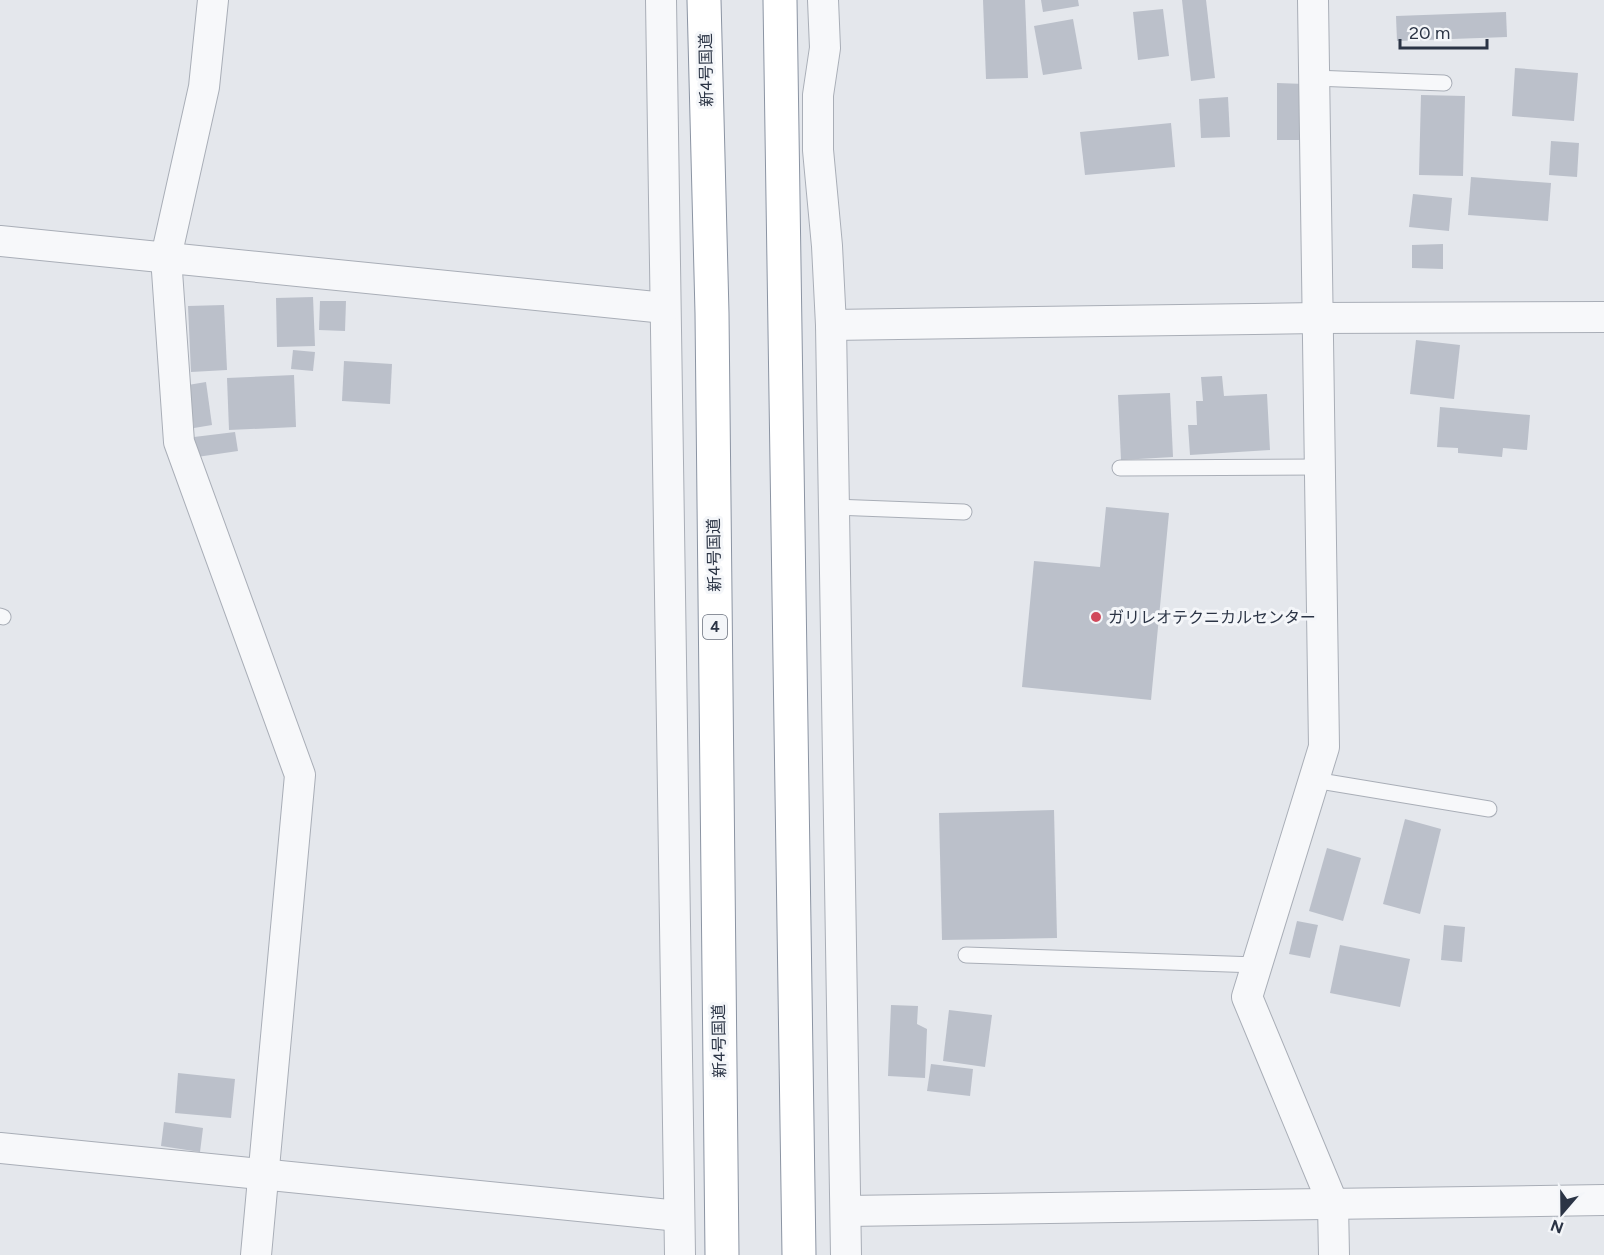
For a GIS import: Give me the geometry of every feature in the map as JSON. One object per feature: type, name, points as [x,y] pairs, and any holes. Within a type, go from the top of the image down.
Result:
[{"type":"highway","name":"新4号国道","points":[[704,0],[712,313],[722,1255]]},
{"type":"highway","points":[[780,0],[799,1255]]},
{"type":"street","points":[[213,0],[204,87],[166,257],[179,442],[300,775],[256,1255]]},
{"type":"street","points":[[661,0],[680,1255]]},
{"type":"street","points":[[824,0],[825,48],[818,94],[818,150],[827,246],[831,325],[846,1255]]},
{"type":"street","points":[[1313,0],[1324,747],[1247,997],[1333,1204],[1334,1255]]},
{"type":"street","points":[[783,160],[818,150]]},
{"type":"street","points":[[0,241],[665,308]]},
{"type":"street","points":[[831,325],[1317,318],[1604,317]]},
{"type":"street","points":[[668,472],[714,467]]},
{"type":"street","points":[[0,1148],[679,1216]]},
{"type":"street","points":[[846,1211],[1604,1200]]},
{"type":"lane","points":[[1314,78],[1444,83]]},
{"type":"lane","points":[[1120,468],[1319,467]]},
{"type":"lane","points":[[834,507],[964,512]]},
{"type":"lane","points":[[1314,780],[1489,809]]},
{"type":"lane","points":[[966,955],[1257,965]]},
{"type":"building","points":[[983,0],[1025,0],[1028,78],[986,79]]},
{"type":"building","points":[[1041,0],[1078,0],[1079,6],[1043,12]]},
{"type":"building","points":[[1182,0],[1206,0],[1215,78],[1191,81]]},
{"type":"building","points":[[1163,9],[1169,56],[1138,60],[1133,12]]},
{"type":"building","points":[[1506,12],[1507,37],[1397,41],[1396,16]]},
{"type":"building","points":[[1073,19],[1082,69],[1043,75],[1034,26]]},
{"type":"building","points":[[1515,68],[1578,73],[1574,121],[1512,116]]},
{"type":"building","points":[[1277,83],[1305,84],[1305,140],[1277,140]]},
{"type":"building","points":[[1421,95],[1465,96],[1463,176],[1419,175]]},
{"type":"building","points":[[1228,97],[1230,137],[1201,138],[1199,99]]},
{"type":"building","points":[[1171,123],[1175,167],[1085,175],[1080,132]]},
{"type":"building","points":[[1551,141],[1579,143],[1577,177],[1549,175]]},
{"type":"building","points":[[1471,177],[1551,183],[1548,221],[1468,215]]},
{"type":"building","points":[[1413,194],[1452,198],[1449,231],[1409,227]]},
{"type":"building","points":[[1443,244],[1443,269],[1412,268],[1412,245]]},
{"type":"building","points":[[313,297],[315,346],[277,347],[276,298]]},
{"type":"building","points":[[320,301],[346,301],[345,331],[319,330]]},
{"type":"building","points":[[224,305],[227,370],[191,372],[188,306]]},
{"type":"building","points":[[1416,340],[1460,345],[1454,399],[1410,394]]},
{"type":"building","points":[[293,350],[315,352],[313,371],[291,369]]},
{"type":"building","points":[[344,361],[392,364],[390,404],[342,401]]},
{"type":"building","points":[[294,375],[296,427],[229,430],[227,378]]},
{"type":"building","points":[[1222,376],[1224,396],[1267,394],[1270,450],[1190,455],[1188,425],[1197,425],[1196,401],[1203,401],[1201,377]]},
{"type":"building","points":[[206,382],[212,425],[194,428],[188,385]]},
{"type":"building","points":[[1170,393],[1173,457],[1121,460],[1118,395]]},
{"type":"building","points":[[1440,407],[1530,415],[1527,450],[1503,448],[1502,457],[1458,453],[1458,448],[1437,447]]},
{"type":"building","points":[[235,432],[238,451],[197,457],[194,437]]},
{"type":"building","points":[[1106,507],[1169,513],[1151,700],[1022,687],[1034,561],[1100,567]]},
{"type":"building","points":[[1054,810],[1057,938],[942,940],[939,813]]},
{"type":"building","points":[[1405,819],[1441,829],[1420,914],[1383,904]]},
{"type":"building","points":[[1327,848],[1361,858],[1343,921],[1309,911]]},
{"type":"building","points":[[1297,921],[1318,925],[1310,958],[1289,954]]},
{"type":"building","points":[[1444,925],[1465,927],[1462,962],[1441,960]]},
{"type":"building","points":[[1340,945],[1410,959],[1400,1007],[1330,993]]},
{"type":"building","points":[[891,1005],[918,1006],[917,1024],[927,1029],[925,1078],[888,1076]]},
{"type":"building","points":[[949,1010],[992,1015],[985,1067],[943,1061]]},
{"type":"building","points":[[931,1064],[973,1069],[970,1096],[927,1091]]},
{"type":"building","points":[[178,1073],[235,1079],[231,1118],[175,1113]]},
{"type":"building","points":[[164,1122],[203,1128],[200,1152],[161,1146]]},
{"type":"place","name":"ガリレオテクニカルセンター","points":[[1096,617]]}]
